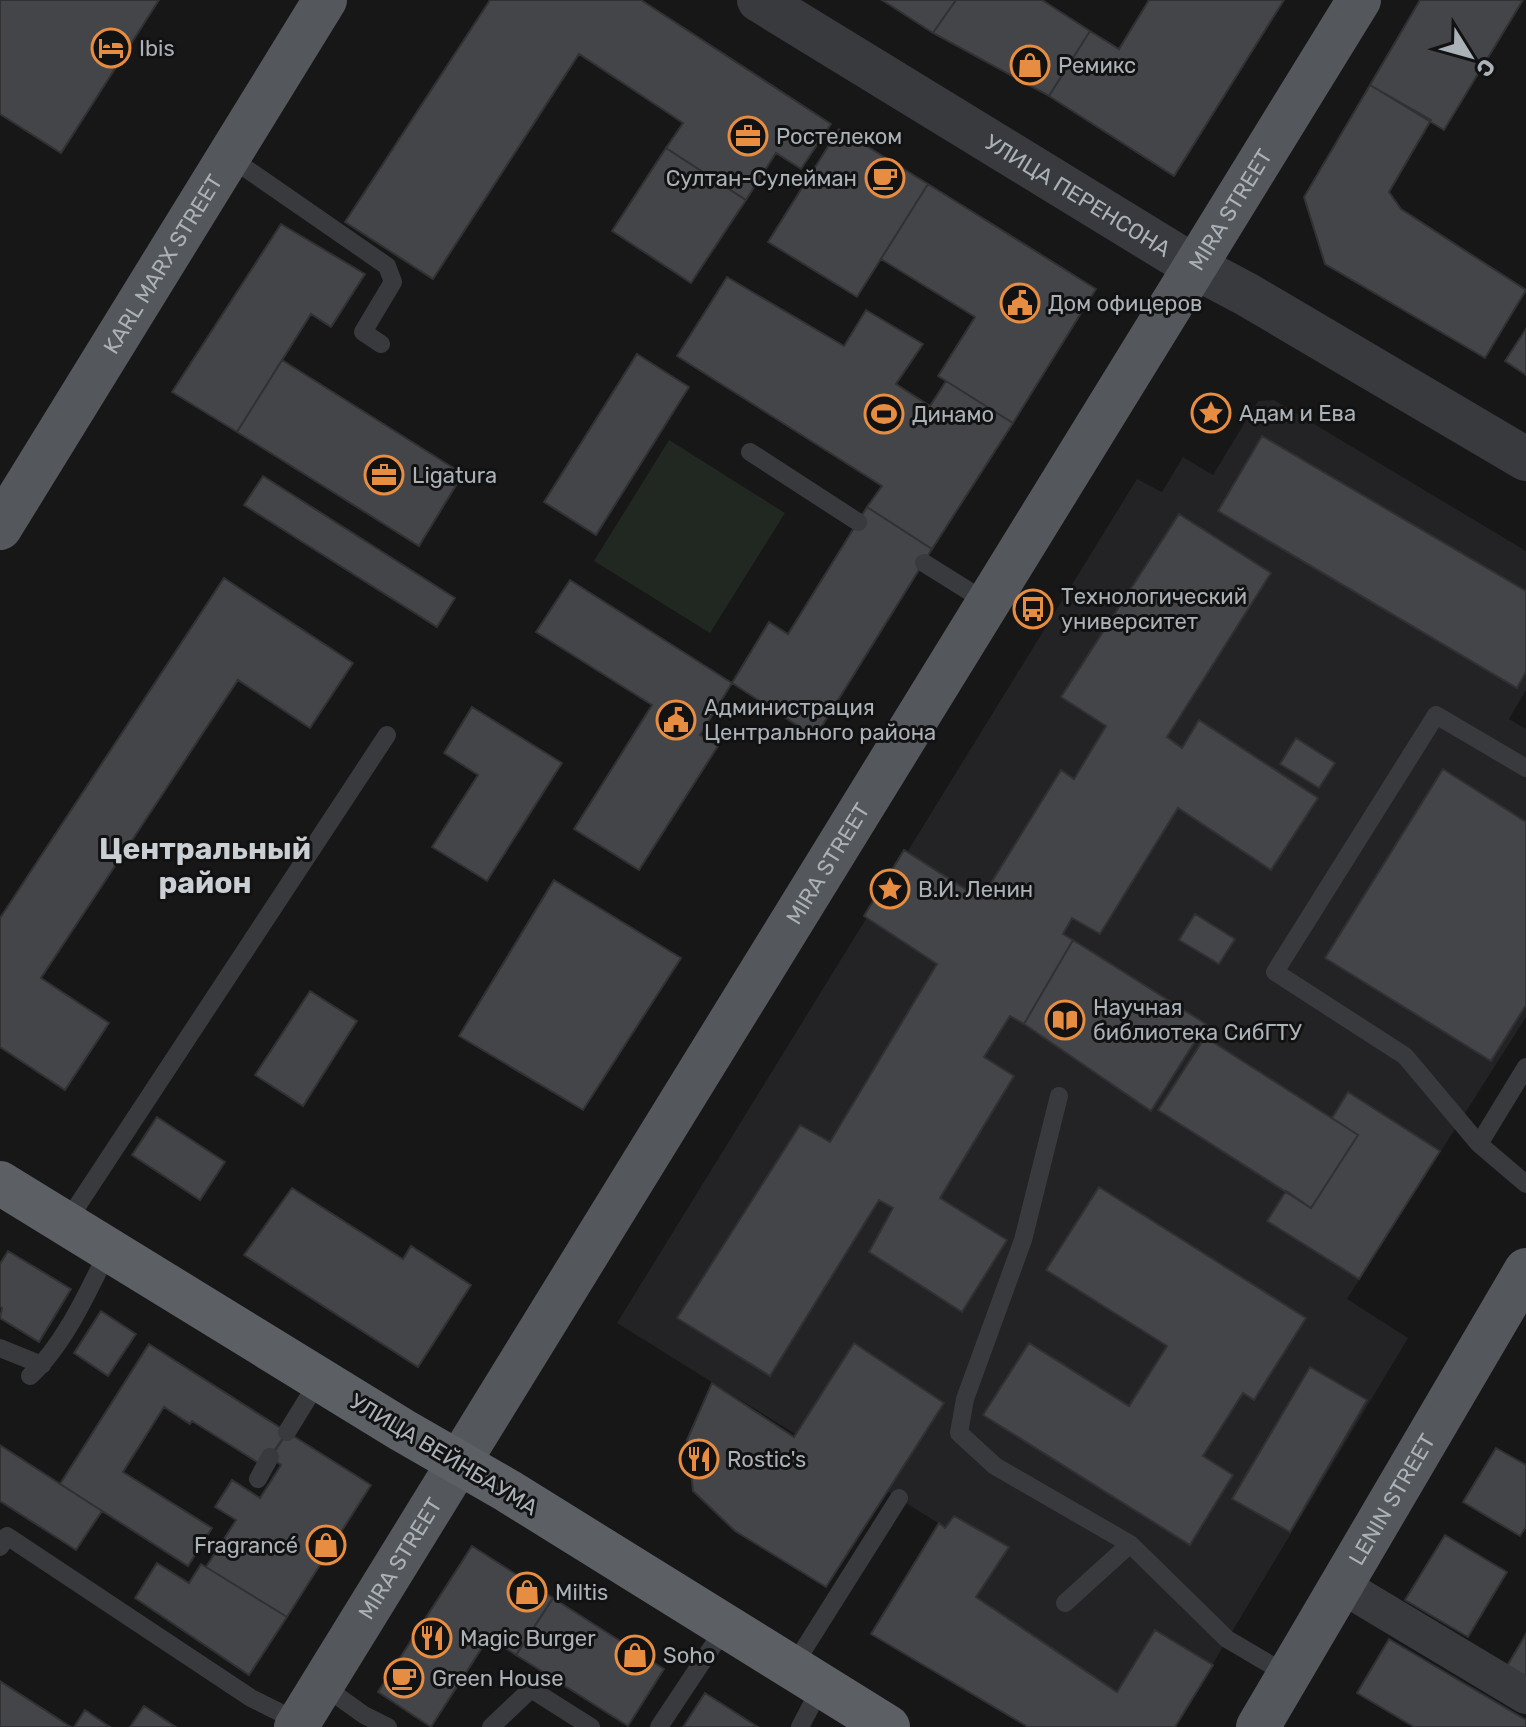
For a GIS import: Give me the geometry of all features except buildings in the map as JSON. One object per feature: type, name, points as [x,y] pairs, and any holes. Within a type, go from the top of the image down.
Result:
[{"type":"highway","name":"УЛИЦА ВЕЙНБАУМА","points":[[0,1184],[888,1727]]},
{"type":"main road","name":"KARL MARX STREET","points":[[0,528],[325,0]]},
{"type":"main road","name":"MIRA STREET","points":[[297,1724],[1359,0]]},
{"type":"main road","name":"LENIN STREET","points":[[1258,1727],[1526,1270]]},
{"type":"street","name":"УЛИЦА ПЕРЕНСОНА","points":[[759,0],[1195,267],[1526,459]]},
{"type":"street","points":[[1341,1585],[1526,1696]]},
{"type":"lane","points":[[228,156],[387,266],[393,282],[363,332],[381,344]]},
{"type":"lane","points":[[750,452],[858,522]]},
{"type":"lane","points":[[924,563],[988,603]]},
{"type":"lane","points":[[1526,768],[1436,715],[1275,972],[1405,1056],[1479,1144],[1526,1184]]},
{"type":"lane","points":[[66,1223],[387,735]]},
{"type":"lane","points":[[1479,1144],[1526,1067]]},
{"type":"lane","points":[[1059,1096],[1023,1240],[965,1399],[959,1433],[995,1466],[1130,1544],[1227,1639],[1288,1675]]},
{"type":"lane","points":[[0,1348],[36,1370],[84,1300],[108,1251]]},
{"type":"lane","points":[[287,1432],[319,1380]]},
{"type":"lane","points":[[258,1479],[270,1457]]},
{"type":"lane","points":[[800,1727],[806,1677],[899,1498]]},
{"type":"lane","points":[[0,1547],[7,1536],[251,1698],[297,1724]]},
{"type":"lane","points":[[1065,1603],[1130,1544]]},
{"type":"lane","points":[[659,1727],[726,1626]]},
{"type":"lane","points":[[322,1685],[364,1715],[388,1727]]},
{"type":"lane","points":[[491,1727],[531,1689],[591,1727]]},
{"type":"shaded area","points":[[1274,400],[1526,551],[1526,690],[1509,719],[1526,729],[1526,1017],[1347,1299],[1408,1338],[1175,1727],[1028,1727],[871,1634],[938,1523],[617,1323],[1137,479],[1162,492],[1183,457],[1213,475],[1258,401]]},
{"type":"shaded area","points":[[669,440],[785,513],[710,633],[594,561]]},
{"type":"place","name":"Ibis","points":[[111,48]]},
{"type":"place","name":"Ремикс","points":[[1030,65]]},
{"type":"place","name":"Ростелеком","points":[[748,136]]},
{"type":"place","name":"Султан-Сулейман","points":[[885,178]]},
{"type":"place","name":"Дом офицеров","points":[[1020,303]]},
{"type":"place","name":"Адам и Ева","points":[[1211,413]]},
{"type":"place","name":"Динамо","points":[[884,414]]},
{"type":"place","name":"Ligatura","points":[[384,475]]},
{"type":"place","name":"Технологический университет","points":[[1033,609]]},
{"type":"place","name":"Администрация Центрального района","points":[[676,720]]},
{"type":"place","name":"В.И. Ленин","points":[[890,889]]},
{"type":"place","name":"Научная библиотека СибГТУ","points":[[1065,1020]]},
{"type":"place","name":"Rostic's","points":[[699,1459]]},
{"type":"place","name":"Fragrancé","points":[[326,1545]]},
{"type":"place","name":"Miltis","points":[[527,1592]]},
{"type":"place","name":"Magic Burger","points":[[432,1638]]},
{"type":"place","name":"Soho","points":[[635,1655]]},
{"type":"place","name":"Green House","points":[[404,1678]]},
{"type":"district","name":"Центральный район","points":[[205,866]]}]
